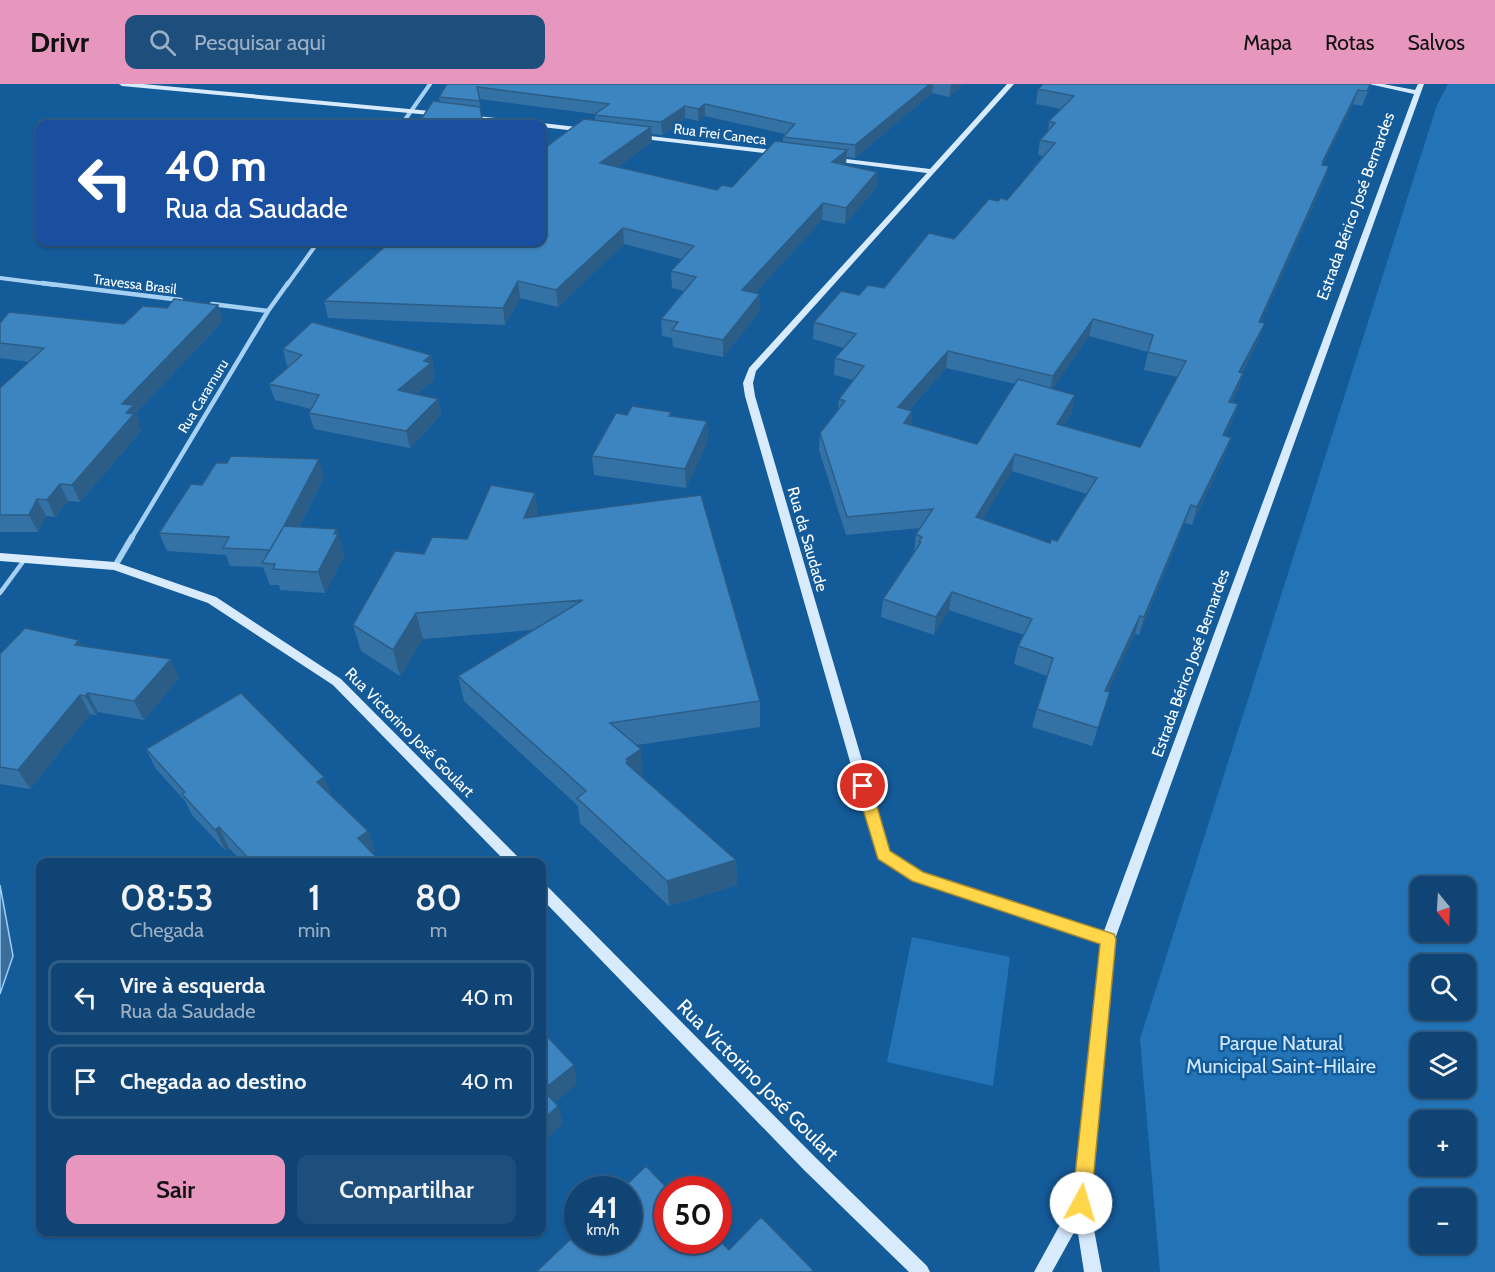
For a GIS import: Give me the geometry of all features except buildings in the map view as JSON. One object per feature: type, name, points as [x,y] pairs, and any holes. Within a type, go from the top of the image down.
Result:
[{"type":"street","points":[[122,84],[445,114]]},
{"type":"street","points":[[405,120],[430,84]]},
{"type":"street","name":"Rua da Saudade","points":[[1011,84],[752,370],[748,383],[883,855],[918,877],[1108,939]]},
{"type":"street","points":[[1372,84],[1419,88]]},
{"type":"street","name":"Estrada Bérico José Bernardes","points":[[1094,1272],[1081,1203],[1108,939],[1236,596],[1419,88]]},
{"type":"street","points":[[456,116],[495,120]]},
{"type":"street","points":[[546,126],[589,131]]},
{"type":"street","name":"Rua Frei Caneca","points":[[624,135],[790,154]]},
{"type":"street","points":[[825,158],[932,171]]},
{"type":"street","name":"Rua Caramuru","points":[[115,566],[267,311],[315,246]]},
{"type":"street","name":"Travessa Brasil","points":[[0,278],[186,301]]},
{"type":"street","points":[[209,304],[267,311]]},
{"type":"street","name":"Rua Victorino José Goulart","points":[[0,557],[115,566],[212,600],[337,682],[510,858]]},
{"type":"street","name":"Rua Victorino José Goulart","points":[[546,894],[810,1164],[921,1272]]},
{"type":"street","points":[[1043,1272],[1081,1203]]},
{"type":"lane","points":[[0,593],[25,559]]},
{"type":"green space","name":"Parque Natural Municipal Saint-Hilaire","points":[[1448,84],[1495,84],[1495,1272],[1160,1272],[1140,1039],[1437,105]]},
{"type":"green space","points":[[912,937],[1010,957],[993,1086],[887,1062]]},
{"type":"shaded area","points":[[0,885],[13,956],[0,994]]},
{"type":"route","points":[[863,786],[883,855],[918,877],[1108,939],[1081,1203]]}]
